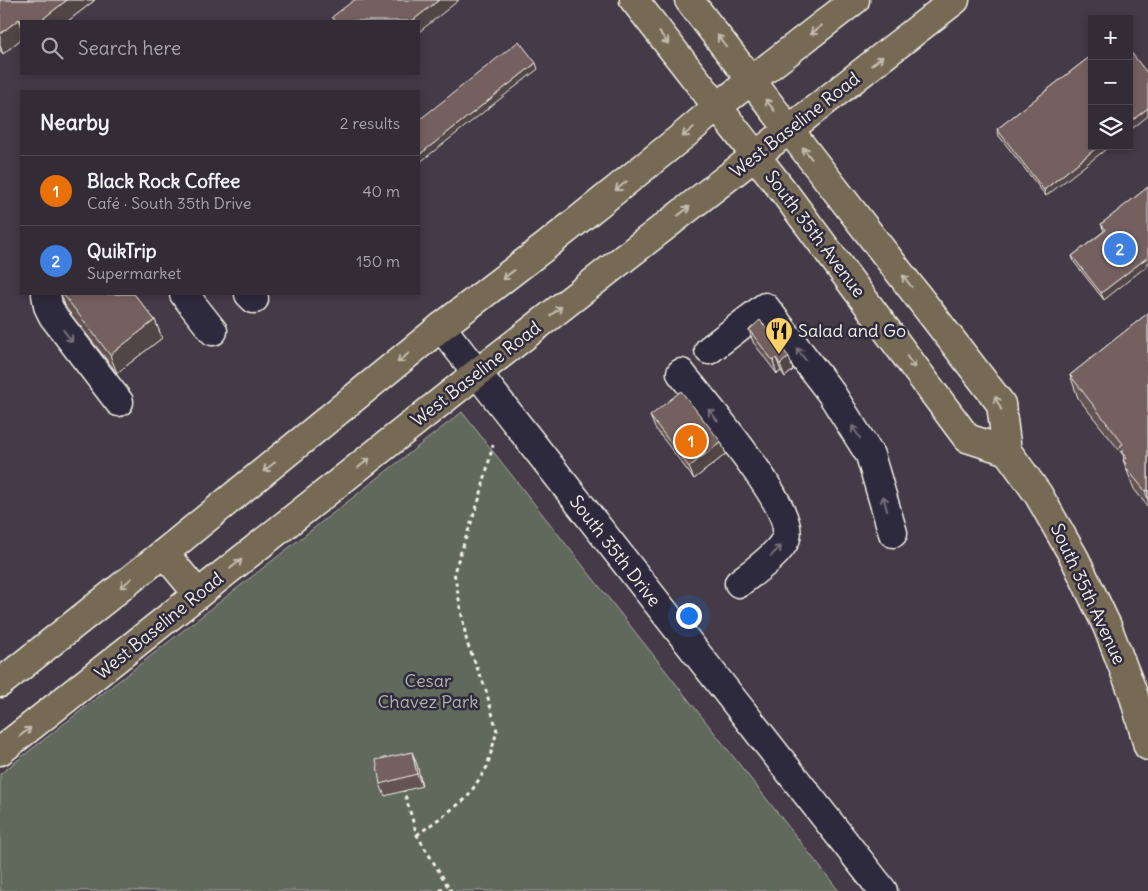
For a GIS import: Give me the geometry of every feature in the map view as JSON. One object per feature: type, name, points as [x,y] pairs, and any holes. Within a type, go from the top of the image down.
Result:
[{"type":"main road","name":"South 35th Avenue","points":[[634,0],[784,192],[967,438],[1007,451]]},
{"type":"main road","name":"South 35th Avenue","points":[[690,0],[1001,404],[1007,451],[1038,494],[1079,568],[1107,626],[1133,693],[1148,746]]},
{"type":"main road","points":[[0,684],[441,327],[546,246],[718,106],[855,0]]},
{"type":"main road","name":"West Baseline Road","points":[[0,751],[955,0]]},
{"type":"main road","points":[[164,553],[198,594]]},
{"type":"street","points":[[46,295],[48,306],[53,316],[119,402]]},
{"type":"street","points":[[185,295],[213,331]]},
{"type":"street","points":[[709,350],[765,307],[831,393],[870,455],[893,533]]},
{"type":"street","name":"South 35th Drive","points":[[441,327],[883,891]]},
{"type":"street","points":[[681,374],[761,476],[786,524],[786,537],[780,548],[739,583]]},
{"type":"path","points":[[417,835],[467,798],[487,767],[497,731],[485,687],[467,642],[454,572],[480,498],[493,445]]},
{"type":"path","points":[[402,786],[417,835],[451,891]]},
{"type":"path","points":[[440,891],[447,885]]},
{"type":"green space","name":"Cesar Chavez Park","points":[[462,412],[839,891],[0,891],[0,774]]},
{"type":"building","points":[[0,0],[67,0],[41,20],[19,19],[0,34]]},
{"type":"building","points":[[354,0],[439,0],[413,20],[334,20],[332,17]]},
{"type":"building","points":[[519,41],[536,63],[420,154],[420,119]]},
{"type":"building","points":[[1133,55],[1148,74],[1148,108],[1133,120]]},
{"type":"building","points":[[1088,58],[1088,150],[1094,150],[1044,190],[997,129]]},
{"type":"building","points":[[1148,187],[1148,257],[1101,293],[1072,256],[1106,230],[1101,224]]},
{"type":"building","points":[[64,295],[135,295],[155,320],[110,355]]},
{"type":"building","points":[[1148,313],[1148,492],[1147,490],[1145,491],[1125,466],[1127,465],[1123,460],[1126,458],[1122,452],[1124,450],[1120,446],[1123,444],[1070,375]]},
{"type":"building","points":[[760,320],[789,357],[780,364],[776,358],[773,361],[749,330]]},
{"type":"building","points":[[681,391],[721,442],[689,467],[650,416]]},
{"type":"building","points":[[412,752],[417,774],[380,784],[376,760]]},
{"type":"place","name":"QuikTrip","points":[[1120,249]]},
{"type":"place","name":"Salad and Go","points":[[779,355]]},
{"type":"place","name":"Black Rock Coffee","points":[[691,441]]}]
